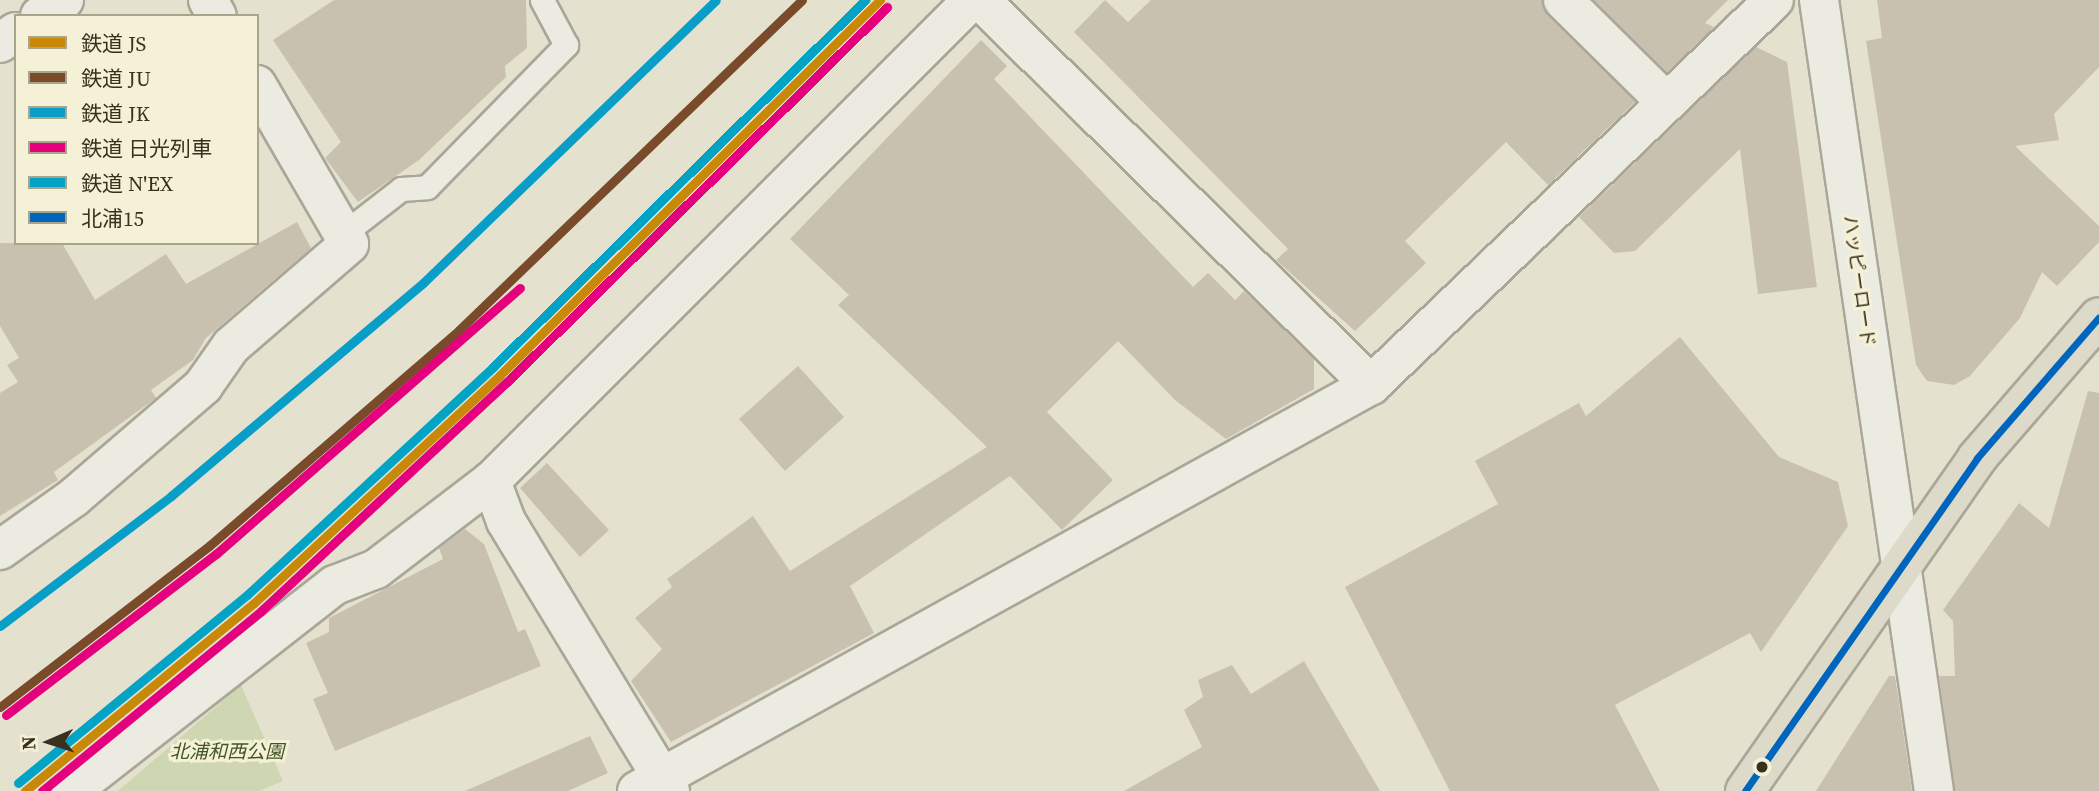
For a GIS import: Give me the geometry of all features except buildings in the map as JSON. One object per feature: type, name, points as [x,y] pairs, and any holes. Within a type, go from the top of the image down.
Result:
[{"type":"highway","points":[[1745,791],[1900,562],[1977,458],[2099,317]]},
{"type":"street","points":[[43,14],[64,0]]},
{"type":"street","points":[[71,791],[335,585],[376,569],[492,481],[972,0]]},
{"type":"street","points":[[980,0],[1371,385]]},
{"type":"street","points":[[1563,0],[1666,102]]},
{"type":"street","points":[[492,481],[506,521],[656,787],[1371,385],[1774,0]]},
{"type":"street","name":"ハッピーロード","points":[[1819,0],[1934,791]]},
{"type":"street","points":[[0,550],[73,498],[203,386],[231,346],[349,244],[259,88]]},
{"type":"lane","points":[[343,234],[401,189],[427,187],[566,45],[542,0]]},
{"type":"green space","name":"北浦和西公園","points":[[241,685],[283,781],[259,791],[118,791]]},
{"type":"rail line","name":"JK","points":[[0,626],[171,496],[423,283],[716,0]]},
{"type":"rail line","name":"JU","points":[[0,707],[209,546],[459,330],[802,0]]},
{"type":"rail line","name":"N'EX","points":[[18,783],[247,595],[493,367],[865,0]]},
{"type":"rail line","name":"JS","points":[[25,791],[254,603],[500,375],[880,0]]},
{"type":"rail line","name":"日光列車","points":[[42,791],[261,611],[507,382],[887,7]]},
{"type":"rail line","name":"日光列車","points":[[6,715],[216,554],[520,288]]},
{"type":"transit line","name":"北浦15","points":[[1745,791],[1977,458],[2099,317]]}]
